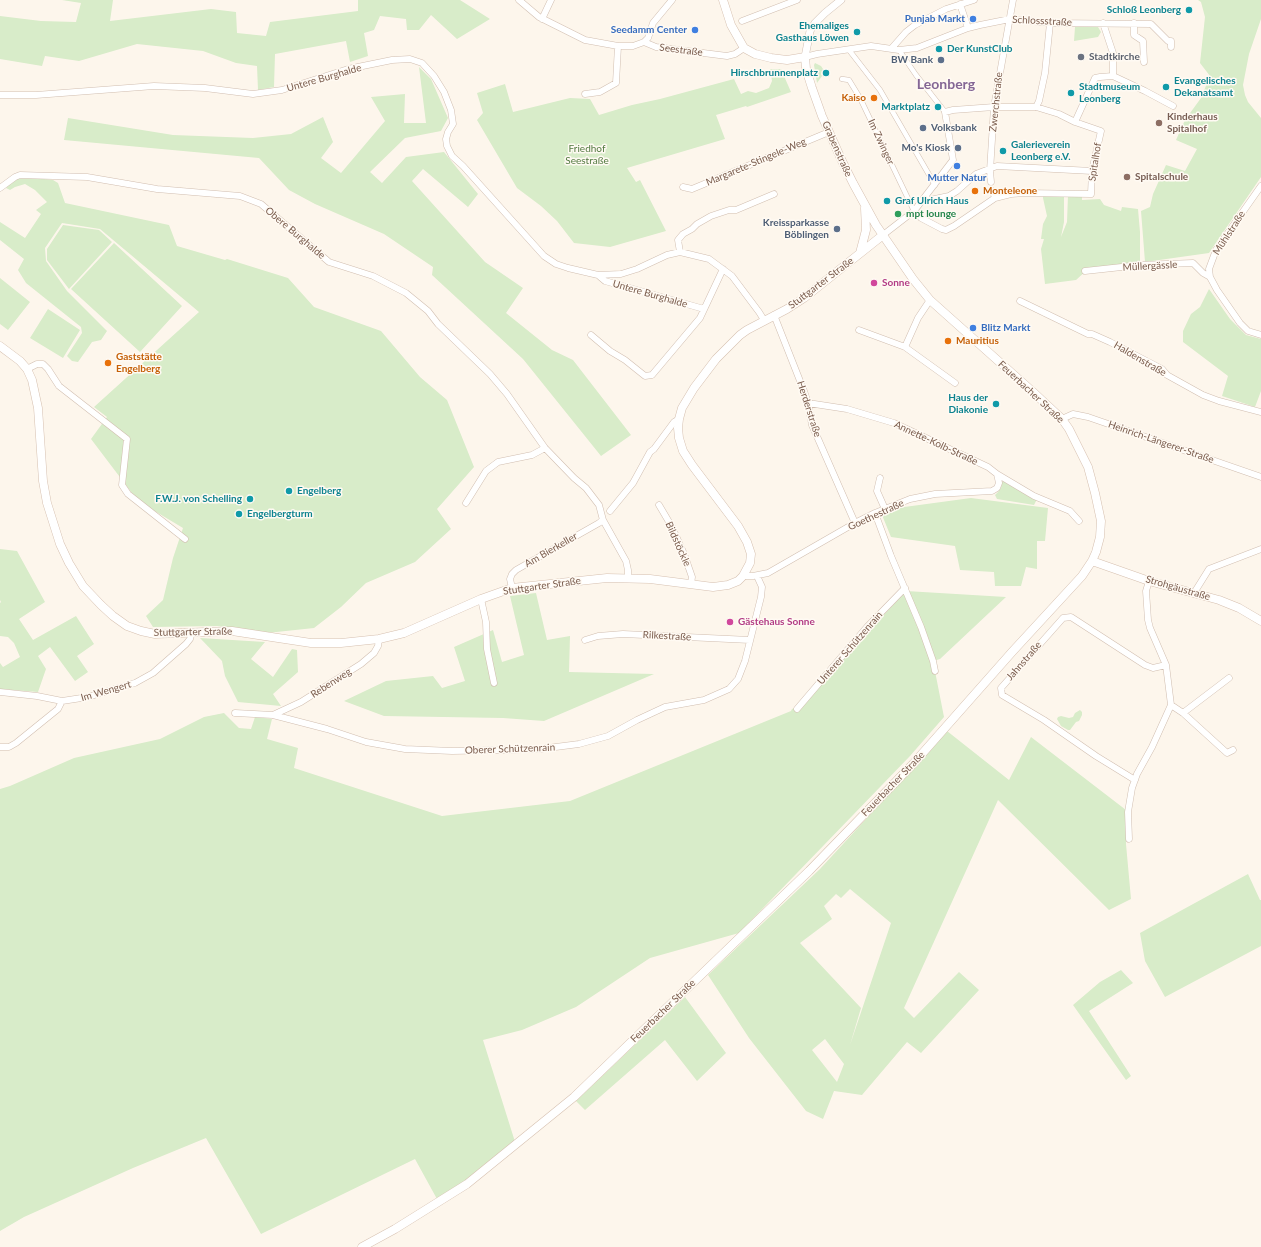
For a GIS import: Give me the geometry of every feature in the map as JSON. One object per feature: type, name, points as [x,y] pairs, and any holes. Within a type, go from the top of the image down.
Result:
[{"type":"main road","points":[[723,0],[731,25],[744,48],[755,54],[771,58],[791,60],[805,58]]},
{"type":"main road","name":"Grabenstraße","points":[[805,58],[806,69],[812,88],[829,132],[864,205],[883,235]]},
{"type":"main road","points":[[860,253],[866,230],[864,205]]},
{"type":"main road","name":"Stuttgarter Straße","points":[[0,346],[20,361],[27,369],[34,386],[38,408],[43,481],[52,524],[69,563],[83,586],[101,606],[127,626],[154,634],[232,631],[311,643],[341,643],[379,639],[404,633],[481,599],[512,588],[592,579],[628,578],[713,587],[728,585],[743,576],[750,563],[751,554],[747,542],[738,526],[683,451],[679,438],[679,419],[682,408],[694,388],[716,359],[740,335],[804,298],[883,235]]},
{"type":"main road","name":"Feuerbacher Straße","points":[[362,1247],[467,1184],[574,1097],[809,871],[913,764],[1079,579],[1092,561],[1100,537],[1101,521],[1088,467],[1078,444],[1062,418],[930,300],[913,279],[883,235]]},
{"type":"main road","name":"Strohgäustraße","points":[[1092,561],[1226,603],[1261,621]]},
{"type":"street","name":"Seestraße","points":[[519,0],[542,19],[585,40],[618,46],[633,46],[644,42],[656,47],[727,56],[735,54],[744,48]]},
{"type":"street","points":[[542,19],[551,0]]},
{"type":"street","points":[[644,42],[648,38],[652,23],[672,0]]},
{"type":"street","points":[[742,21],[797,0]]},
{"type":"street","points":[[841,0],[825,13],[815,23],[810,31],[805,58],[871,46],[899,50],[916,75],[945,112],[953,160],[941,176],[933,182],[925,198],[914,211],[883,235]]},
{"type":"street","points":[[891,49],[906,32],[915,25],[946,9],[974,0]]},
{"type":"street","name":"Zwerchstraße","points":[[991,182],[994,107],[1012,0]]},
{"type":"street","points":[[960,4],[968,28]]},
{"type":"street","name":"Schlossstraße","points":[[899,50],[918,48],[968,28],[1010,19],[1050,23],[1151,24],[1168,41],[1172,41],[1170,47]]},
{"type":"street","points":[[1036,107],[1039,101],[1045,73],[1050,23]]},
{"type":"street","points":[[1103,23],[1113,53],[1113,76]]},
{"type":"street","points":[[1134,23],[1134,35],[1143,41],[1144,62]]},
{"type":"street","points":[[585,94],[600,92],[616,83],[618,46]]},
{"type":"street","points":[[849,50],[880,90],[933,182]]},
{"type":"street","name":"Untere Burghalde","points":[[0,95],[36,95],[154,86],[205,88],[253,94],[282,90],[348,69],[392,60],[410,59],[422,64],[434,76],[444,92],[451,110],[453,124],[446,139],[447,146],[452,156],[463,166],[544,256],[556,264],[598,275],[621,274],[637,269],[667,255],[680,252]]},
{"type":"street","points":[[945,112],[994,107],[1036,107],[1059,114],[1075,122],[1095,78],[1113,76],[1173,106]]},
{"type":"street","name":"Im Zwinger","points":[[842,79],[849,80],[860,98],[914,211]]},
{"type":"street","name":"Spitalhof","points":[[997,198],[1016,193],[1091,194],[1092,170],[1101,131],[1075,122]]},
{"type":"street","name":"Margarete-Stingele-Weg","points":[[683,187],[692,189],[829,132]]},
{"type":"street","points":[[925,198],[930,200],[949,196],[976,174],[991,167],[1092,170]]},
{"type":"street","name":"Obere Burghalde","points":[[0,188],[20,175],[87,177],[157,189],[240,196],[261,204],[329,262],[373,276],[392,284],[406,293],[428,311],[438,324],[490,374],[503,389],[545,448],[574,478],[586,488],[599,505],[603,520],[626,561],[628,578]]},
{"type":"street","name":"Mühlstraße","points":[[1210,277],[1209,269],[1216,250],[1261,186]]},
{"type":"street","points":[[914,211],[921,218],[946,230],[997,198],[993,191]]},
{"type":"street","points":[[764,320],[732,276],[709,259],[680,252],[678,240],[683,234],[711,216],[729,210],[736,210],[774,194]]},
{"type":"street","name":"Müllergässle","points":[[1085,271],[1140,265],[1193,263],[1203,273],[1210,277]]},
{"type":"street","points":[[591,335],[610,351],[625,360],[645,376],[652,375],[700,318],[723,269]]},
{"type":"street","name":"Untere Burghalde","points":[[598,275],[605,281],[704,310]]},
{"type":"street","points":[[1210,277],[1228,307],[1240,323],[1248,331],[1261,335]]},
{"type":"street","points":[[905,347],[918,318],[930,300]]},
{"type":"street","name":"Haldenstraße","points":[[1020,301],[1088,334],[1092,334],[1110,342],[1156,366],[1203,395],[1219,401],[1261,412]]},
{"type":"street","name":"Herderstraße","points":[[774,316],[808,403],[812,425],[855,523]]},
{"type":"street","points":[[859,330],[905,347],[956,383]]},
{"type":"street","points":[[27,369],[37,364],[44,364],[59,386],[127,439],[122,485],[128,494],[185,538]]},
{"type":"street","name":"Annette-Kolb-Straße","points":[[808,403],[847,409],[894,423],[994,472],[1034,496],[1070,511],[1080,521]]},
{"type":"street","name":"Heinrich-Längerer-Straße","points":[[1062,418],[1073,414],[1088,417],[1261,477]]},
{"type":"street","points":[[610,511],[633,483],[650,452],[674,422],[679,419]]},
{"type":"street","points":[[466,503],[486,471],[498,462],[532,455],[545,448]]},
{"type":"street","name":"Goethestraße","points":[[743,576],[757,576],[768,573],[855,523],[910,499],[935,494],[992,491],[997,488],[999,483],[994,472]]},
{"type":"street","points":[[880,478],[877,491],[886,509]]},
{"type":"street","name":"Bildstöckle","points":[[659,506],[672,527],[684,554],[692,577],[691,584]]},
{"type":"street","points":[[875,513],[928,645],[935,671]]},
{"type":"street","name":"Am Bierkeller","points":[[512,588],[510,579],[516,570],[603,520]]},
{"type":"street","points":[[1194,593],[1209,569],[1261,549]]},
{"type":"street","name":"Oberer Schützenrain","points":[[235,713],[273,715],[327,729],[366,742],[405,749],[452,751],[540,749],[579,744],[608,736],[665,707],[704,700],[729,689],[738,679],[745,661],[761,597],[762,587],[757,576]]},
{"type":"street","points":[[1129,839],[1128,812],[1131,792],[1135,780],[1171,705],[1166,665],[1148,620],[1146,589],[1149,580]]},
{"type":"street","name":"Unterer Schützenrain","points":[[797,709],[890,602],[905,588]]},
{"type":"street","points":[[481,599],[486,622],[487,649],[494,684]]},
{"type":"street","name":"Jahnstraße","points":[[1135,780],[1096,756],[1044,720],[1002,695],[1001,688],[1064,618],[1071,617],[1144,665],[1154,668],[1166,665]]},
{"type":"street","name":"Im Wengert","points":[[0,692],[36,696],[62,701],[88,697],[111,690],[144,679],[162,666],[182,648],[190,639],[192,632]]},
{"type":"street","name":"Rilkestraße","points":[[585,640],[598,636],[623,634],[750,640]]},
{"type":"street","name":"Rebenweg","points":[[273,715],[301,702],[361,664],[374,653],[378,646],[379,639]]},
{"type":"street","points":[[1183,713],[1229,678]]},
{"type":"street","points":[[0,747],[9,747],[16,743],[58,709],[62,701]]},
{"type":"street","points":[[1171,705],[1183,713],[1227,753],[1233,750]]},
{"type":"green space","points":[[62,0],[113,0],[110,21],[211,9],[236,12],[237,33],[266,36],[270,22],[358,11],[358,0],[460,0],[490,19],[457,39],[431,15],[419,30],[407,30],[406,19],[380,16],[374,30],[364,33],[368,56],[350,62],[346,41],[275,54],[274,87],[258,90],[257,66],[236,63],[203,51],[137,44],[79,61],[45,56],[42,66],[0,59],[0,16],[41,21],[76,22],[81,3]]},
{"type":"green space","points":[[1198,0],[1261,0],[1261,19],[1249,54],[1243,85],[1248,102],[1261,118],[1261,177],[1209,253],[1145,262],[1141,211],[1150,207],[1153,194],[1166,165],[1185,171],[1197,149],[1176,140],[1185,120],[1201,98],[1210,76],[1200,63],[1205,17],[1201,2]]},
{"type":"green space","points":[[1075,27],[1098,27],[1101,32],[1098,37],[1074,41]]},
{"type":"green space","points":[[815,63],[823,69],[821,74],[822,76],[817,83],[814,65]]},
{"type":"green space","points":[[419,67],[431,79],[448,118],[441,131],[405,138],[370,172],[382,183],[406,157],[444,152],[478,194],[468,207],[423,169],[412,181],[485,262],[523,288],[506,313],[552,350],[573,360],[631,435],[601,456],[523,359],[432,275],[433,267],[384,234],[315,204],[289,190],[259,158],[64,140],[68,118],[173,135],[253,138],[291,134],[323,117],[333,142],[321,158],[341,173],[385,121],[371,97],[405,94],[404,123],[426,123]]},
{"type":"green space","name":"Friedhof Seestraße","points":[[770,69],[780,69],[791,74],[784,76],[791,92],[747,107],[746,106],[716,115],[725,139],[627,168],[636,182],[640,180],[666,231],[610,247],[574,243],[557,221],[541,206],[517,188],[477,120],[483,113],[477,93],[505,84],[513,112],[570,98],[590,99],[599,115],[734,79],[741,94],[748,91],[756,93],[769,88],[772,81]]},
{"type":"green space","points":[[26,177],[53,180],[58,183],[65,203],[169,225],[177,246],[225,260],[227,259],[288,278],[314,307],[381,331],[420,377],[447,400],[474,467],[437,509],[451,529],[415,562],[366,583],[341,607],[314,628],[267,633],[217,626],[153,627],[146,616],[163,600],[173,558],[183,528],[138,501],[91,439],[107,417],[94,407],[199,312],[100,229],[62,223],[45,248],[46,261],[67,291],[107,331],[101,340],[92,342],[78,362],[72,361],[67,356],[82,333],[81,327],[26,283],[18,270],[24,259],[0,240],[0,222],[25,238],[41,214],[36,210],[47,202],[35,190],[25,184],[10,190],[6,188],[13,180]]},
{"type":"green space","points":[[1043,193],[1057,194],[1064,197],[1064,222],[1061,237],[1067,222],[1068,195],[1082,195],[1082,200],[1100,199],[1104,205],[1121,211],[1122,207],[1138,209],[1140,265],[1087,270],[1076,280],[1045,284],[1041,249],[1044,239],[1041,239],[1043,224],[1047,216]]},
{"type":"green space","points":[[63,225],[99,230],[112,242],[69,289],[47,260],[47,249]]},
{"type":"green space","points":[[114,243],[182,306],[140,352],[71,289]]},
{"type":"green space","points":[[0,278],[30,302],[8,330],[0,324]]},
{"type":"green space","points":[[1209,289],[1230,319],[1246,335],[1261,339],[1261,391],[1255,407],[1222,396],[1228,376],[1183,342],[1183,331],[1191,314],[1200,307]]},
{"type":"green space","points":[[48,309],[80,330],[63,358],[30,338]]},
{"type":"green space","points":[[1005,480],[1037,499],[1034,505],[997,499],[995,495],[1001,488],[1002,482]]},
{"type":"green space","points":[[971,498],[1048,508],[1045,541],[1037,541],[1037,569],[1026,567],[1021,586],[995,586],[994,572],[960,570],[955,546],[891,537],[882,515],[897,508]]},
{"type":"green space","points":[[0,549],[17,551],[45,602],[19,619],[33,640],[76,616],[94,644],[77,656],[88,672],[75,681],[50,647],[38,656],[46,669],[38,692],[0,689],[0,663],[3,667],[20,657],[14,643],[8,637],[0,636]]},
{"type":"green space","points":[[906,591],[1006,597],[940,659],[933,661],[944,717],[910,756],[739,933],[650,958],[576,1007],[522,1030],[483,1040],[516,1145],[471,1177],[437,1199],[415,1159],[261,1234],[206,1138],[133,1168],[24,1217],[0,1231],[0,789],[74,758],[160,739],[204,717],[224,713],[239,728],[251,729],[255,717],[272,719],[267,739],[298,748],[294,768],[442,816],[570,801],[791,711],[799,706]]},
{"type":"green space","points":[[536,593],[547,640],[570,636],[569,672],[654,674],[544,721],[503,718],[384,716],[344,701],[386,681],[433,676],[442,688],[465,681],[454,647],[493,630],[502,662],[524,655],[510,596]]},
{"type":"green space","points":[[200,638],[265,642],[251,659],[273,677],[292,649],[297,650],[298,672],[273,694],[281,706],[238,702],[225,676],[222,661]]},
{"type":"green space","points":[[1080,710],[1082,715],[1079,721],[1076,722],[1070,730],[1061,726],[1057,719],[1058,717],[1073,717],[1075,713]]},
{"type":"green space","points":[[947,731],[1009,780],[1031,737],[1126,810],[1126,844],[1131,899],[1109,910],[998,800],[904,1008],[914,1018],[959,972],[979,990],[921,1053],[907,1042],[862,1095],[834,1091],[823,1119],[806,1111],[749,1038],[708,975],[820,869]],"holes":[[[850,889],[891,923],[850,1045],[861,1008],[800,943],[832,919],[824,906],[836,894],[841,898]],[[825,1039],[844,1064],[837,1082],[812,1050]]]},
{"type":"green space","points":[[1248,874],[1261,900],[1261,946],[1165,997],[1145,961],[1140,933]]},
{"type":"green space","points":[[1121,970],[1133,983],[1089,1011],[1131,1076],[1126,1080],[1073,1005],[1100,982]]},
{"type":"green space","points":[[685,997],[726,1053],[697,1081],[665,1040],[585,1110],[576,1101]]},
{"type":"place","name":"Schloß Leonberg","points":[[1189,10]]},
{"type":"place","name":"Punjab Markt","points":[[973,19]]},
{"type":"place","name":"Seedamm Center","points":[[695,30]]},
{"type":"place","name":"Ehemaliges Gasthaus Löwen","points":[[857,32]]},
{"type":"place","name":"Der KunstClub","points":[[939,49]]},
{"type":"place","name":"Stadtkirche","points":[[1081,57]]},
{"type":"place","name":"BW Bank","points":[[941,60]]},
{"type":"place","name":"Hirschbrunnenplatz","points":[[826,73]]},
{"type":"place","name":"Evangelisches Dekanatsamt","points":[[1166,87]]},
{"type":"place","name":"Stadtmuseum Leonberg","points":[[1071,93]]},
{"type":"place","name":"Kaiso","points":[[874,98]]},
{"type":"place","name":"Marktplatz","points":[[938,107]]},
{"type":"place","name":"Kinderhaus Spitalhof","points":[[1159,123]]},
{"type":"place","name":"Volksbank","points":[[923,128]]},
{"type":"place","name":"Mo's Kiosk","points":[[958,148]]},
{"type":"place","name":"Galerieverein Leonberg e.V.","points":[[1003,151]]},
{"type":"place","name":"Mutter Natur","points":[[957,166]]},
{"type":"place","name":"Spitalschule","points":[[1127,177]]},
{"type":"place","name":"Monteleone","points":[[975,191]]},
{"type":"place","name":"Graf Ulrich Haus","points":[[887,201]]},
{"type":"place","name":"mpt lounge","points":[[898,214]]},
{"type":"place","name":"Kreissparkasse Böblingen","points":[[837,229]]},
{"type":"place","name":"Sonne","points":[[874,283]]},
{"type":"place","name":"Blitz Markt","points":[[973,328]]},
{"type":"place","name":"Mauritius","points":[[948,341]]},
{"type":"place","name":"Gaststätte Engelberg","points":[[108,363]]},
{"type":"place","name":"Haus der Diakonie","points":[[996,404]]},
{"type":"place","name":"Engelberg","points":[[289,491]]},
{"type":"place","name":"F.W.J. von Schelling","points":[[250,499]]},
{"type":"place","name":"Engelbergturm","points":[[239,514]]},
{"type":"place","name":"Gästehaus Sonne","points":[[730,622]]},
{"type":"district","name":"Leonberg","points":[[946,84]]}]
